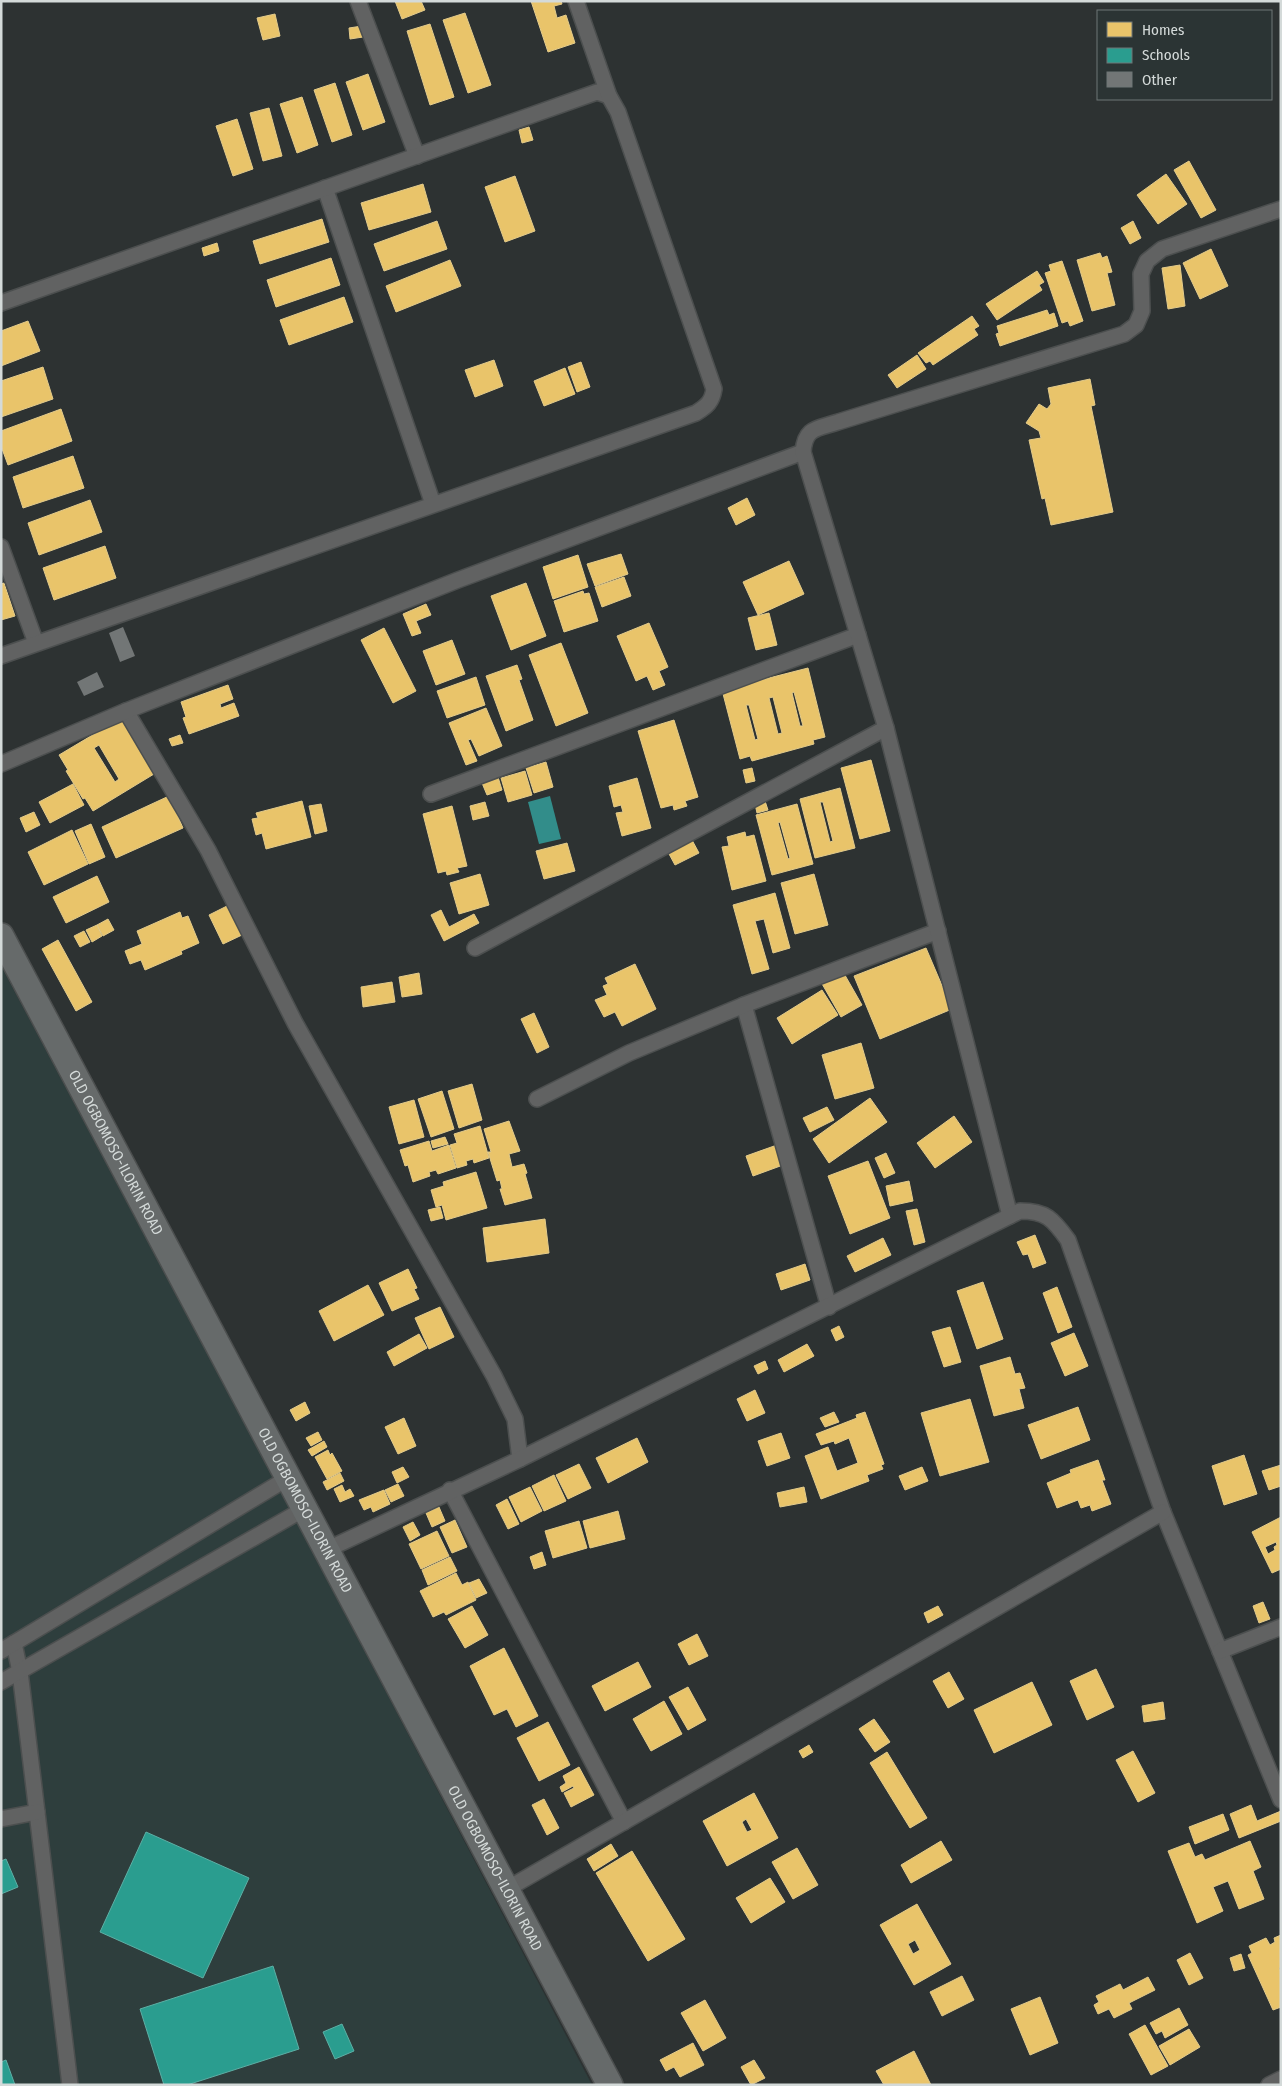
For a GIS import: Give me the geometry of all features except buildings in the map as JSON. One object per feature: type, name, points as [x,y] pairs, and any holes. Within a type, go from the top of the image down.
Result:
[{"type":"highway","name":"OLD OGBOMOSO-ILORIN ROAD","points":[[1,936],[610,2085]]},
{"type":"street","points":[[358,1],[417,156]]},
{"type":"street","points":[[1,656],[696,413],[707,406],[713,399],[714,389],[618,112],[609,96],[576,1]]},
{"type":"street","points":[[1,303],[597,92],[609,96]]},
{"type":"street","points":[[325,188],[433,504]]},
{"type":"street","points":[[1010,1216],[886,728],[803,452],[804,439],[811,431],[1124,334],[1136,325],[1142,311],[1141,274],[1147,261],[1162,249],[1281,209]]},
{"type":"street","points":[[1,764],[126,711],[458,580],[803,452]]},
{"type":"street","points":[[1,547],[36,643]]},
{"type":"street","points":[[431,794],[858,635]]},
{"type":"street","points":[[126,711],[208,850],[295,1023],[494,1376],[514,1419],[520,1459]]},
{"type":"street","points":[[475,948],[886,728]]},
{"type":"street","points":[[537,1099],[629,1054],[744,1004],[938,931]]},
{"type":"street","points":[[744,1004],[829,1307]]},
{"type":"street","points":[[326,1550],[450,1490],[520,1459],[1020,1211],[1035,1211],[1049,1217],[1068,1240],[1163,1512],[1281,1800]]},
{"type":"street","points":[[70,2085],[20,1672],[8,1647],[288,1478]]},
{"type":"street","points":[[450,1490],[624,1822]]},
{"type":"street","points":[[1,1682],[304,1509]]},
{"type":"street","points":[[507,1889],[1163,1512]]},
{"type":"street","points":[[1220,1651],[1281,1628]]},
{"type":"street","points":[[1,1820],[37,1812]]},
{"type":"street","points":[[1269,2085],[1281,2079]]},
{"type":"shaded area","points":[[1,966],[268,1467],[592,2085],[1,2085]]},
{"type":"water","points":[[550,796],[561,839],[539,844],[528,802]]}]
